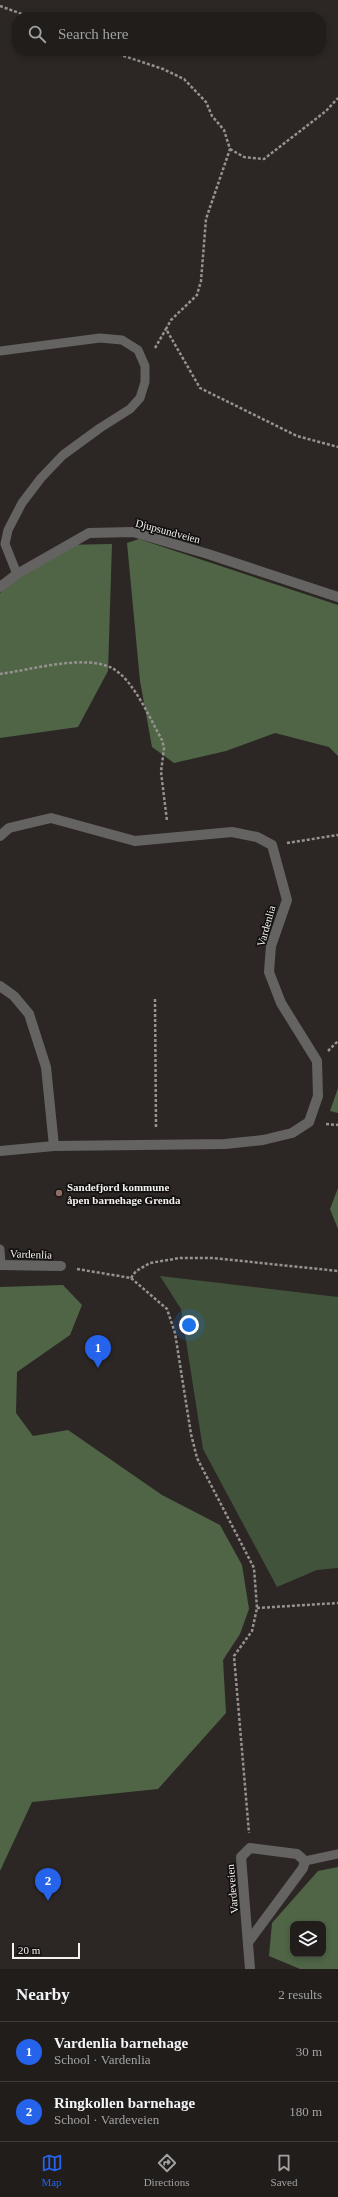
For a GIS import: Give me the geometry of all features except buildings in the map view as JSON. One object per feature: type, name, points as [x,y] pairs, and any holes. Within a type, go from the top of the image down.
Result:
[{"type":"street","name":"Djupsundveien","points":[[0,587],[17,574],[89,533],[132,532],[208,554],[338,597]]},
{"type":"street","points":[[0,836],[9,828],[51,818],[135,841],[232,832],[257,837],[272,845]]},
{"type":"street","name":"Vardenlia","points":[[0,1151],[54,1146],[225,1144],[263,1140],[292,1133],[309,1122],[318,1096],[317,1061],[281,1003],[269,972],[271,946],[287,900],[272,845]]},
{"type":"street","points":[[0,986],[14,996],[29,1014],[46,1067],[54,1146]]},
{"type":"street","name":"Vardenlia","points":[[1,1265],[61,1266]]},
{"type":"street","points":[[249,1940],[303,1868],[305,1861],[297,1854],[250,1848]]},
{"type":"street","name":"Vardeveien","points":[[250,1848],[241,1857],[249,1940],[250,1969]]},
{"type":"lane","points":[[0,351],[100,338],[122,340],[138,350],[144,366],[145,382],[140,398],[130,409],[100,428],[63,456],[41,478],[22,502],[3,542],[17,574]]},
{"type":"lane","name":"Vardenlia","points":[[0,1249],[1,1265]]},
{"type":"lane","points":[[305,1861],[338,1854]]},
{"type":"path","points":[[0,6],[16,12]]},
{"type":"path","points":[[124,56],[163,69],[184,79],[206,102],[212,116],[224,130],[230,149],[206,219],[201,281],[197,295],[171,320],[166,330],[200,388],[297,436],[338,447]]},
{"type":"path","points":[[230,149],[244,157],[264,159],[326,111],[338,98]]},
{"type":"path","points":[[0,674],[72,663],[98,664],[111,668],[119,674],[137,694],[162,740],[164,748],[161,772],[168,838]]},
{"type":"path","points":[[272,845],[338,835]]},
{"type":"path","points":[[155,999],[156,1145]]},
{"type":"path","points":[[131,1278],[136,1272],[150,1263],[180,1258],[213,1258],[338,1271]]},
{"type":"path","points":[[61,1266],[131,1278],[167,1309],[175,1333],[191,1434],[197,1458],[254,1568],[257,1608],[252,1631],[234,1656],[250,1848]]},
{"type":"path","points":[[257,1608],[338,1603]]},
{"type":"green space","points":[[139,539],[338,605],[338,756],[329,747],[275,733],[226,751],[174,763],[152,747],[140,681],[127,543]]},
{"type":"green space","points":[[112,544],[108,671],[78,727],[0,738],[0,593],[26,569],[60,545]]},
{"type":"green space","points":[[338,1088],[338,1113],[330,1111]]},
{"type":"green space","points":[[338,1188],[338,1229],[330,1209]]},
{"type":"green space","points":[[160,1276],[338,1297],[338,1568],[317,1570],[277,1587],[203,1449],[181,1309]]},
{"type":"green space","points":[[63,1285],[82,1305],[70,1335],[17,1372],[16,1413],[33,1436],[68,1430],[162,1495],[220,1525],[242,1565],[249,1609],[240,1634],[223,1660],[226,1713],[158,1789],[32,1802],[0,1871],[0,1287]]},
{"type":"green space","points":[[338,1867],[338,1969],[300,1969],[269,1956],[272,1923],[318,1871]]},
{"type":"place","name":"Sandefjord kommune åpen barnehage Grenda","points":[[59,1193]]},
{"type":"place","name":"Vardenlia barnehage","points":[[98,1368]]},
{"type":"place","name":"Ringkollen barnehage","points":[[48,1901]]}]
